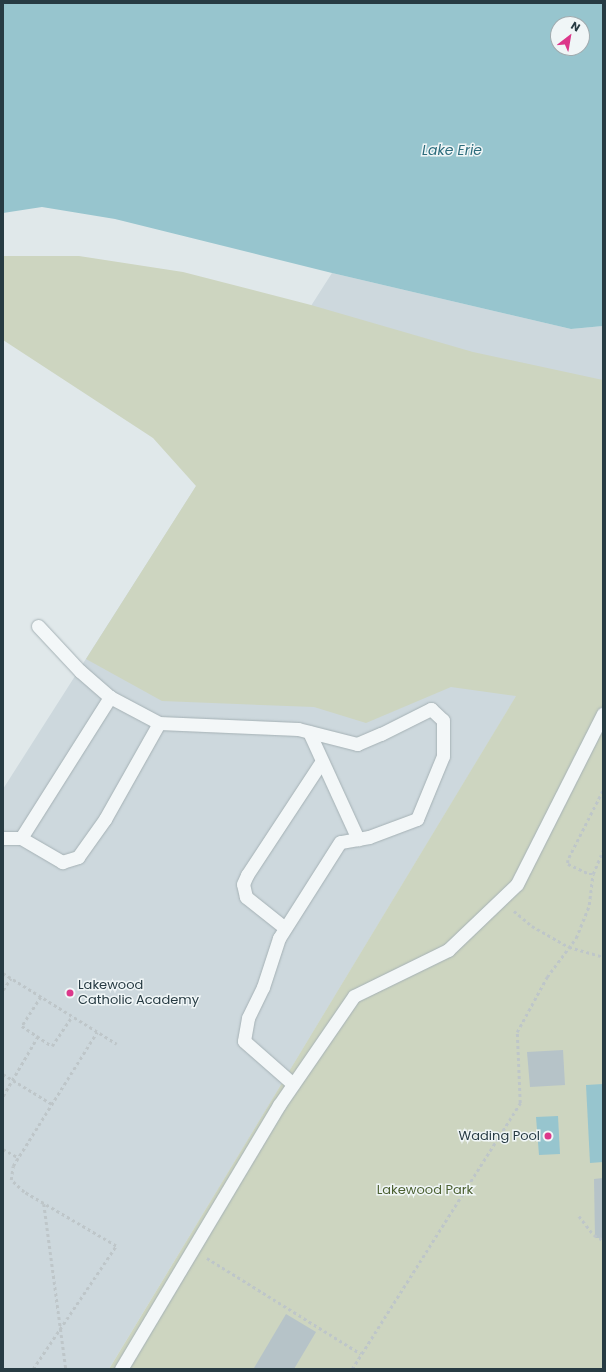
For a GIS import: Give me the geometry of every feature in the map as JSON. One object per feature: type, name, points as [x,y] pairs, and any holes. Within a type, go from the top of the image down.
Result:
[{"type":"lane","points":[[38,626],[80,671],[110,697],[159,723],[298,729],[357,744],[381,734],[431,708],[443,720],[443,756],[417,819],[370,837],[340,842],[279,938],[269,964],[263,987],[248,1018],[244,1041],[293,1084]]},
{"type":"lane","points":[[22,838],[110,697]]},
{"type":"lane","points":[[121,1369],[293,1084],[354,996],[448,950],[517,884],[603,714]]},
{"type":"lane","points":[[3,838],[22,838],[62,862],[78,857],[105,819],[159,723]]},
{"type":"lane","points":[[309,732],[358,839]]},
{"type":"lane","points":[[285,928],[246,897],[243,884],[247,875],[322,760]]},
{"type":"path","points":[[593,874],[589,874],[568,864],[568,860],[603,791]]},
{"type":"path","points":[[352,1369],[520,1103],[517,1032],[547,977],[576,938],[586,911],[593,874],[603,850]]},
{"type":"path","points":[[501,899],[532,926],[569,947],[603,957]]},
{"type":"path","points":[[3,973],[117,1044]]},
{"type":"path","points":[[3,990],[11,978]]},
{"type":"path","points":[[41,997],[22,1026],[52,1046],[72,1016]]},
{"type":"path","points":[[33,1369],[116,1246],[24,1192],[11,1180],[13,1166],[97,1032]]},
{"type":"path","points":[[3,1096],[38,1036]]},
{"type":"path","points":[[3,1074],[52,1104]]},
{"type":"path","points":[[3,1148],[19,1158]]},
{"type":"path","points":[[44,1204],[66,1369]]},
{"type":"path","points":[[579,1216],[594,1235],[603,1240]]},
{"type":"path","points":[[204,1256],[361,1354]]},
{"type":"shaded area","points":[[332,273],[571,329],[603,326],[603,553],[109,1369],[3,1369],[3,789]]},
{"type":"green space","name":"Lakewood Park","points":[[3,256],[79,256],[183,272],[311,305],[473,352],[603,380],[603,1369],[109,1369],[516,696],[451,687],[366,723],[314,707],[162,701],[86,659],[196,486],[153,438],[3,340]]},
{"type":"water","name":"Lake Erie","points":[[3,3],[603,3],[603,326],[571,329],[332,273],[115,219],[42,207],[3,213]]},
{"type":"water","points":[[603,1084],[603,1162],[590,1163],[586,1085]]},
{"type":"water","name":"Wading Pool","points":[[558,1116],[560,1154],[539,1155],[536,1117]]},
{"type":"building","points":[[563,1050],[565,1085],[530,1087],[527,1052]]},
{"type":"building","points":[[603,1178],[603,1238],[595,1238],[594,1179]]},
{"type":"building","points":[[286,1314],[316,1332],[294,1369],[255,1369],[254,1368]]},
{"type":"place","name":"Lakewood Catholic Academy","points":[[70,993]]},
{"type":"place","name":"Wading Pool","points":[[548,1136]]}]
